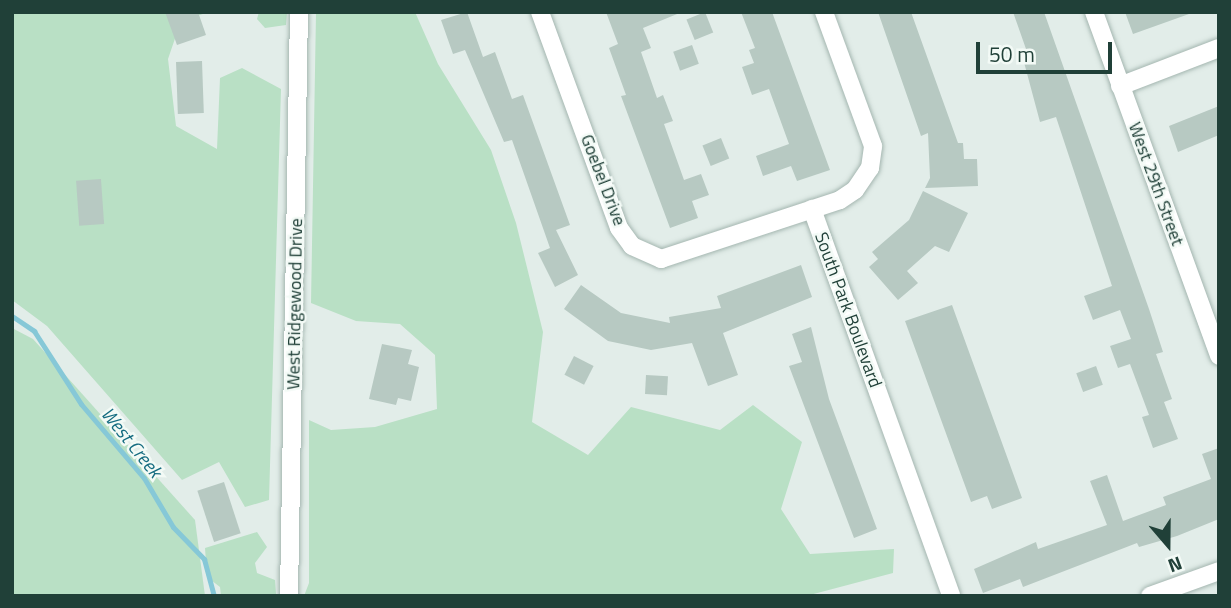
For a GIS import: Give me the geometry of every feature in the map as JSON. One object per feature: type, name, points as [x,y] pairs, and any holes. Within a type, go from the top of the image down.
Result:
[{"type":"street","name":"West Ridgewood Drive","points":[[289,595],[299,12]]},
{"type":"street","name":"Goebel Drive","points":[[540,12],[619,228],[632,246],[661,259],[812,209]]},
{"type":"street","name":"South Park Boulevard","points":[[824,12],[873,146],[870,168],[855,190],[812,209],[951,596]]},
{"type":"street","name":"West 29th Street","points":[[1094,12],[1212,317],[1219,356]]},
{"type":"street","points":[[1121,86],[1219,48]]},
{"type":"street","points":[[1150,596],[1219,571]]},
{"type":"green space","points":[[12,12],[209,12],[181,21],[168,59],[176,126],[217,149],[220,78],[242,68],[281,89],[269,500],[245,507],[219,462],[182,480],[47,326],[12,300]]},
{"type":"green space","points":[[259,12],[287,12],[286,25],[265,28],[257,19]]},
{"type":"green space","points":[[316,12],[415,12],[438,64],[491,150],[516,223],[543,332],[532,422],[588,455],[631,407],[720,430],[753,405],[802,442],[781,509],[810,554],[894,549],[893,573],[806,596],[304,596],[309,583],[309,420],[331,430],[375,427],[437,409],[435,355],[400,324],[356,321],[311,303]]},
{"type":"green space","points":[[12,328],[33,339],[195,520],[205,596],[12,596]]},
{"type":"green space","points":[[257,532],[267,547],[255,563],[257,573],[275,580],[276,594],[221,596],[220,587],[207,577],[205,548]]},
{"type":"building","points":[[165,12],[198,12],[206,35],[177,45]]},
{"type":"building","points":[[467,12],[483,57],[495,52],[512,99],[523,95],[570,225],[556,230],[578,275],[555,287],[538,253],[550,248],[512,140],[504,142],[465,50],[453,54],[441,20]]},
{"type":"building","points":[[606,12],[682,12],[643,28],[651,48],[641,52],[657,98],[663,95],[673,121],[664,124],[684,180],[701,174],[709,195],[692,201],[698,218],[670,228],[621,96],[626,95],[609,48],[618,44]]},
{"type":"building","points":[[705,12],[713,32],[695,40],[686,19]]},
{"type":"building","points":[[741,12],[772,12],[830,170],[797,181],[791,166],[763,176],[756,156],[789,144],[769,89],[752,95],[742,67],[754,63],[749,50],[755,48]]},
{"type":"building","points":[[878,12],[911,12],[958,143],[963,143],[964,159],[977,159],[978,186],[925,188],[930,178],[928,133],[921,136]]},
{"type":"building","points":[[1013,12],[1044,12],[1163,352],[1156,354],[1172,399],[1164,402],[1178,439],[1153,448],[1142,417],[1149,415],[1130,364],[1118,368],[1110,346],[1131,339],[1120,310],[1093,320],[1084,296],[1112,286],[1056,117],[1040,122],[1021,51],[1026,49]]},
{"type":"building","points":[[1125,12],[1188,12],[1189,14],[1133,34]]},
{"type":"building","points":[[692,45],[699,64],[680,71],[673,52]]},
{"type":"building","points":[[202,61],[204,113],[178,114],[176,62]]},
{"type":"building","points":[[1219,106],[1219,135],[1178,152],[1169,126]]},
{"type":"building","points":[[721,138],[729,158],[711,166],[702,145]]},
{"type":"building","points":[[101,179],[104,224],[79,226],[76,181]]},
{"type":"building","points":[[923,191],[968,213],[949,252],[935,246],[907,271],[918,283],[898,300],[869,267],[878,259],[872,252],[909,220]]},
{"type":"building","points":[[801,265],[812,297],[723,333],[738,375],[708,386],[692,343],[651,350],[608,341],[564,309],[581,285],[621,313],[670,323],[669,317],[721,308],[717,296]]},
{"type":"building","points":[[952,305],[1022,498],[992,509],[987,496],[971,502],[905,321]]},
{"type":"building","points":[[811,327],[829,399],[877,529],[854,538],[789,366],[802,362],[792,334]]},
{"type":"building","points":[[382,344],[412,350],[408,364],[419,367],[411,401],[398,398],[396,405],[369,399]]},
{"type":"building","points":[[574,356],[594,366],[584,385],[564,375]]},
{"type":"building","points":[[1096,366],[1103,385],[1083,392],[1076,373]]},
{"type":"building","points":[[646,375],[668,376],[667,395],[645,394]]},
{"type":"building","points":[[1219,448],[1219,519],[1177,536],[1139,547],[1137,543],[1023,587],[1020,579],[983,593],[974,569],[1036,542],[1038,549],[1107,525],[1090,481],[1107,475],[1123,521],[1166,505],[1163,497],[1211,479],[1202,454]]},
{"type":"building","points":[[224,482],[241,533],[214,542],[197,491]]},
{"type":"waterway","name":"West Creek","points":[[12,316],[34,331],[81,404],[144,478],[173,527],[204,559],[214,596]]}]
